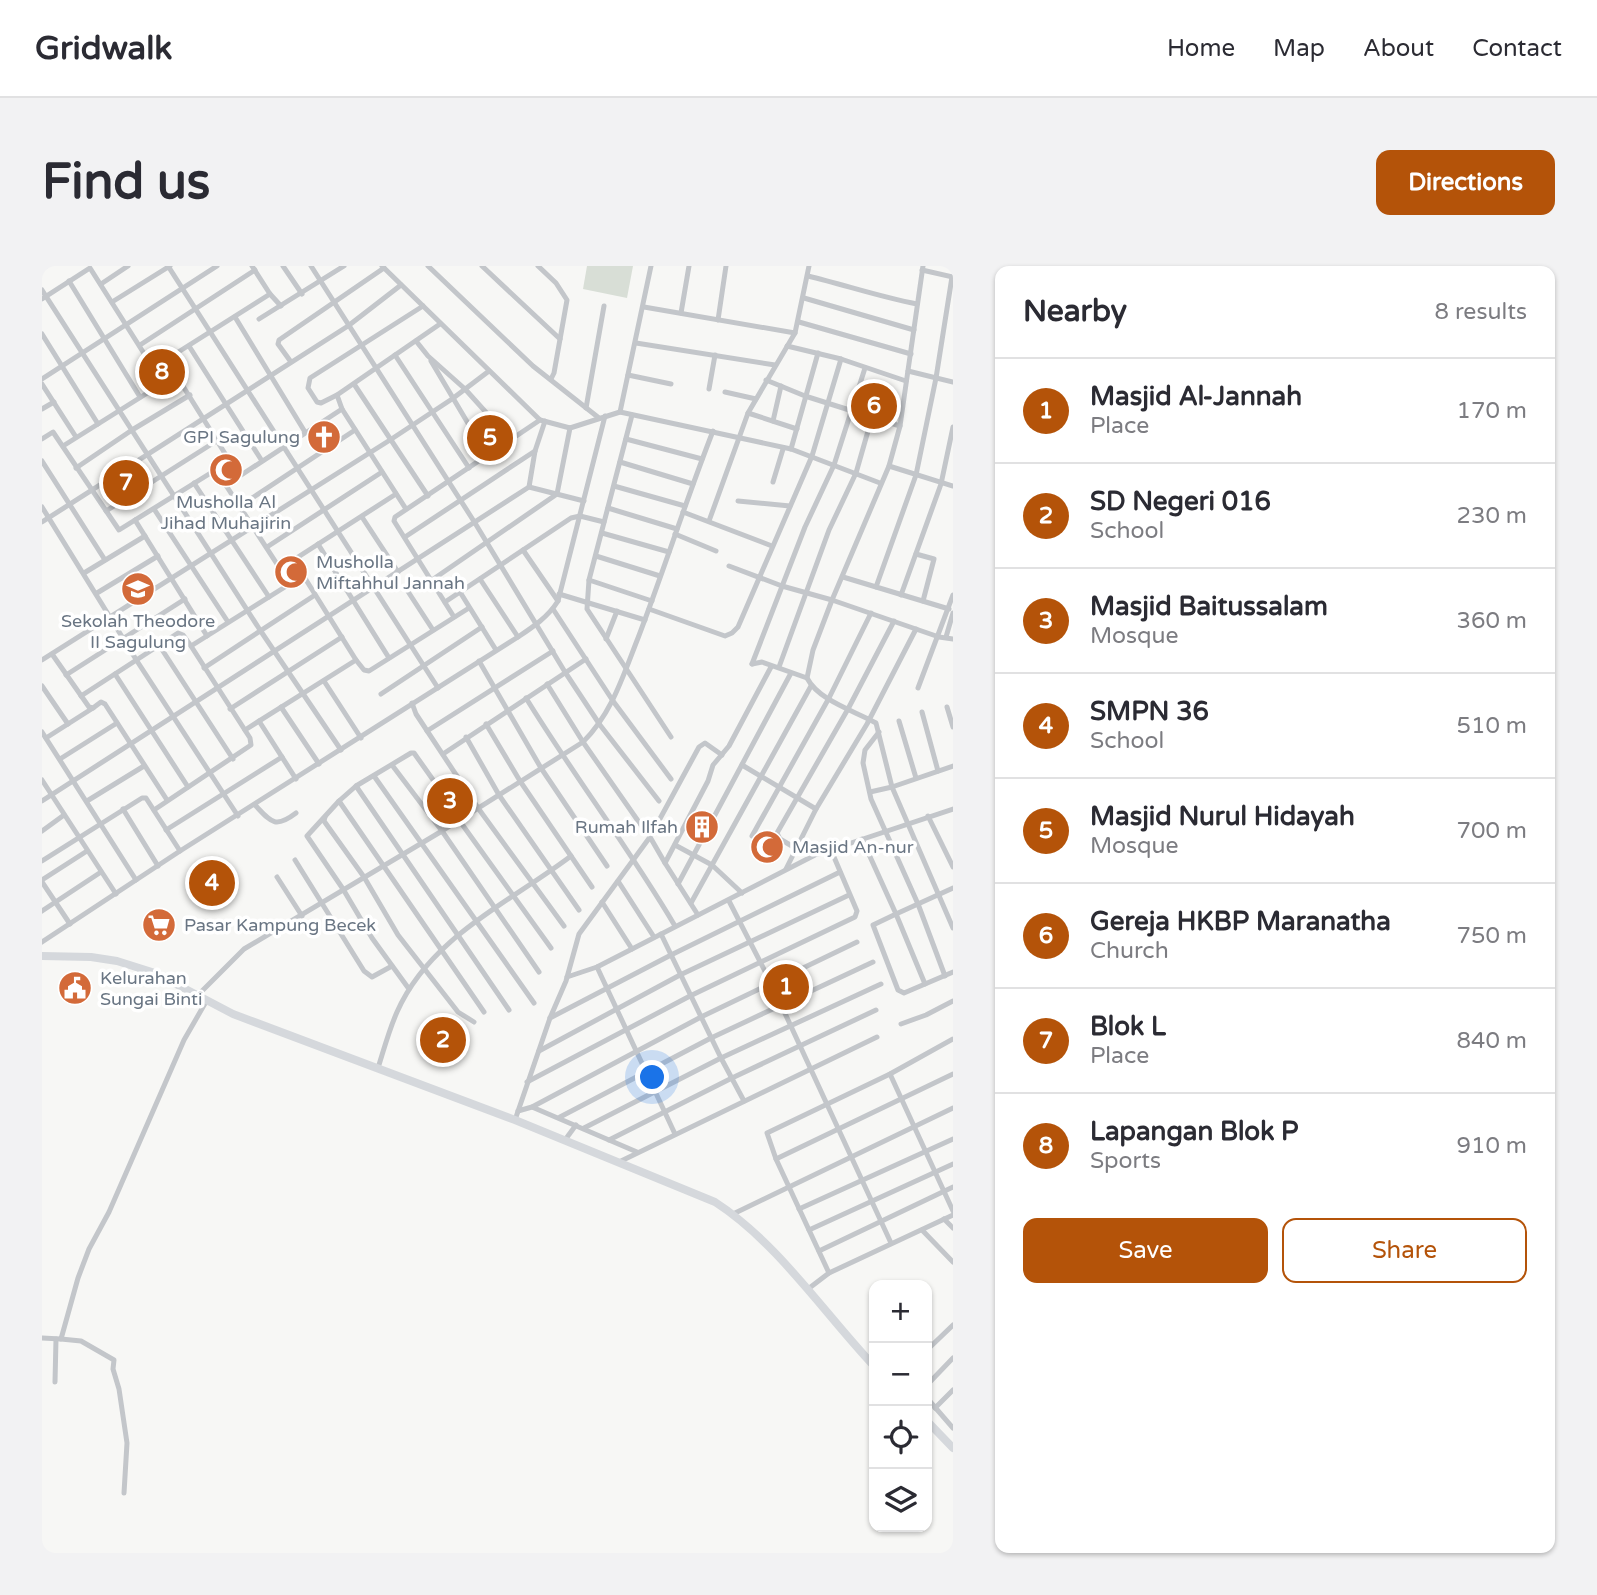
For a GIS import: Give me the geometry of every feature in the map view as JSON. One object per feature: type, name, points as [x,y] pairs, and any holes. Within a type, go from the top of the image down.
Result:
[{"type":"street","points":[[109,266],[115,275]]},
{"type":"street","points":[[101,284],[128,266]]},
{"type":"street","points":[[112,302],[169,266],[282,448],[438,688]]},
{"type":"street","points":[[76,437],[42,382],[104,337],[217,266]]},
{"type":"street","points":[[283,266],[302,294]]},
{"type":"street","points":[[311,266],[502,565],[565,672],[600,725],[659,801]]},
{"type":"street","points":[[259,319],[344,266]]},
{"type":"street","points":[[428,266],[533,366],[586,408],[602,417]]},
{"type":"street","points":[[482,266],[560,339]]},
{"type":"street","points":[[538,266],[556,283],[567,300],[551,379]]},
{"type":"street","points":[[620,412],[651,266]]},
{"type":"street","points":[[681,313],[689,266]]},
{"type":"street","points":[[718,320],[726,266]]},
{"type":"street","points":[[709,521],[748,413],[795,333],[810,266]]},
{"type":"street","points":[[290,362],[278,344],[279,340],[383,267],[543,420],[570,428],[620,412],[791,449],[880,483]]},
{"type":"street","points":[[44,298],[90,268],[162,382]]},
{"type":"street","points":[[140,345],[253,268],[281,306]]},
{"type":"street","points":[[876,587],[916,475],[953,277],[923,268],[900,426],[889,466],[832,600],[813,650],[807,678],[811,686],[829,698],[876,723],[892,787],[953,928]]},
{"type":"street","points":[[808,276],[865,290],[880,297],[917,304]]},
{"type":"street","points":[[69,281],[140,397]]},
{"type":"street","points":[[42,522],[348,326],[401,285]]},
{"type":"street","points":[[42,290],[44,298],[83,352],[274,652],[341,750]]},
{"type":"street","points":[[153,368],[270,294]]},
{"type":"street","points":[[804,298],[914,330]]},
{"type":"street","points":[[423,306],[310,378],[308,388],[317,402],[321,403],[337,395],[440,324]]},
{"type":"street","points":[[586,408],[604,306]]},
{"type":"street","points":[[644,307],[795,333]]},
{"type":"street","points":[[235,317],[305,432]]},
{"type":"street","points":[[799,322],[911,354]]},
{"type":"street","points":[[42,334],[98,424]]},
{"type":"street","points":[[416,341],[428,356],[469,425]]},
{"type":"street","points":[[636,343],[775,365]]},
{"type":"street","points":[[189,346],[262,461]]},
{"type":"street","points":[[787,346],[841,359],[906,382]]},
{"type":"street","points":[[791,449],[818,354]]},
{"type":"street","points":[[395,355],[469,468]]},
{"type":"street","points":[[709,389],[715,355]]},
{"type":"street","points":[[428,356],[465,389],[511,440]]},
{"type":"street","points":[[649,609],[725,636],[732,634],[738,627],[812,456],[841,359]]},
{"type":"street","points":[[807,678],[762,662],[752,664],[834,465],[866,368]]},
{"type":"street","points":[[42,660],[390,440],[489,371]]},
{"type":"street","points":[[908,371],[953,382]]},
{"type":"street","points":[[63,446],[176,375],[239,476]]},
{"type":"street","points":[[628,375],[671,384]]},
{"type":"street","points":[[766,380],[828,404],[900,426]]},
{"type":"street","points":[[354,384],[428,496]]},
{"type":"street","points":[[773,421],[781,386]]},
{"type":"street","points":[[724,392],[756,399]]},
{"type":"street","points":[[76,468],[190,395]]},
{"type":"street","points":[[337,395],[342,409],[406,509]]},
{"type":"street","points":[[42,409],[54,401]]},
{"type":"street","points":[[226,485],[342,409]]},
{"type":"street","points":[[748,413],[797,429]]},
{"type":"street","points":[[632,415],[589,580],[586,602],[587,609],[625,670],[671,737]]},
{"type":"street","points":[[42,941],[536,625],[553,609],[558,598],[584,501],[602,417]]},
{"type":"street","points":[[779,667],[829,530],[856,473],[872,417]]},
{"type":"street","points":[[454,617],[394,521],[395,517],[543,420]]},
{"type":"street","points":[[42,801],[529,487],[543,420]]},
{"type":"street","points":[[901,595],[941,484],[953,427]]},
{"type":"street","points":[[432,580],[557,494],[570,428]]},
{"type":"street","points":[[240,506],[355,430]]},
{"type":"street","points":[[198,995],[244,950],[460,820],[583,742],[600,725],[613,701],[645,620],[713,431]]},
{"type":"street","points":[[42,439],[53,432],[119,530],[230,461]]},
{"type":"street","points":[[626,439],[702,459]]},
{"type":"street","points":[[106,511],[218,440]]},
{"type":"street","points":[[773,482],[783,449]]},
{"type":"street","points":[[405,537],[535,451]]},
{"type":"street","points":[[42,461],[105,560]]},
{"type":"street","points":[[620,462],[693,484]]},
{"type":"street","points":[[889,466],[953,486]]},
{"type":"street","points":[[216,470],[290,584]]},
{"type":"street","points":[[267,547],[382,472]]},
{"type":"street","points":[[194,483],[269,597]]},
{"type":"street","points":[[614,486],[684,509],[772,546]]},
{"type":"street","points":[[529,487],[584,501]]},
{"type":"street","points":[[281,568],[396,494]]},
{"type":"street","points":[[738,501],[790,506]]},
{"type":"street","points":[[42,507],[137,661],[238,816]]},
{"type":"street","points":[[608,508],[676,532],[716,551]]},
{"type":"street","points":[[154,509],[228,622]]},
{"type":"street","points":[[445,602],[572,518],[580,516],[604,522]]},
{"type":"street","points":[[362,517],[398,572]]},
{"type":"street","points":[[135,520],[207,636]]},
{"type":"street","points":[[601,533],[669,552]]},
{"type":"street","points":[[84,573],[145,536]]},
{"type":"street","points":[[318,544],[389,658]]},
{"type":"street","points":[[523,551],[558,598],[586,602],[645,620]]},
{"type":"street","points":[[916,554],[934,559],[923,601]]},
{"type":"street","points":[[97,593],[158,556]]},
{"type":"street","points":[[596,556],[660,576]]},
{"type":"street","points":[[293,559],[364,670],[369,671],[469,608]]},
{"type":"street","points":[[729,566],[939,637],[950,638],[953,595]]},
{"type":"street","points":[[191,646],[304,575]]},
{"type":"street","points":[[843,577],[951,611]]},
{"type":"street","points":[[480,579],[517,637]]},
{"type":"street","points":[[589,580],[652,601]]},
{"type":"street","points":[[407,590],[433,630]]},
{"type":"street","points":[[460,592],[496,650]]},
{"type":"street","points":[[204,668],[315,595]]},
{"type":"street","points":[[66,675],[185,599]]},
{"type":"street","points":[[553,609],[613,701],[671,779]]},
{"type":"street","points":[[606,639],[617,611]]},
{"type":"street","points":[[918,688],[951,611]]},
{"type":"street","points":[[752,836],[829,698],[871,612]]},
{"type":"street","points":[[797,849],[780,839],[777,833],[848,709],[894,621]]},
{"type":"street","points":[[382,694],[482,627]]},
{"type":"street","points":[[786,869],[816,809],[869,719],[916,629]]},
{"type":"street","points":[[81,696],[178,633],[183,635],[191,646],[245,730],[251,745],[154,810]]},
{"type":"street","points":[[230,709],[342,637]]},
{"type":"street","points":[[159,645],[233,759]]},
{"type":"street","points":[[427,731],[552,651]]},
{"type":"street","points":[[52,654],[89,707],[93,708]]},
{"type":"street","points":[[443,754],[586,659]]},
{"type":"street","points":[[245,730],[356,660]]},
{"type":"street","points":[[479,661],[541,768],[607,866]]},
{"type":"street","points":[[665,863],[708,781],[713,765],[729,746],[771,667]]},
{"type":"street","points":[[678,884],[791,673]]},
{"type":"street","points":[[115,674],[188,787]]},
{"type":"street","points":[[324,681],[361,738]]},
{"type":"street","points":[[547,684],[583,742],[643,828]]},
{"type":"street","points":[[42,685],[68,724]]},
{"type":"street","points":[[691,903],[811,686]]},
{"type":"street","points":[[526,698],[561,756],[635,859],[676,926]]},
{"type":"street","points":[[136,880],[44,735],[68,724],[101,702],[106,704],[167,800]]},
{"type":"street","points":[[412,703],[427,731],[478,808],[564,926]]},
{"type":"street","points":[[281,707],[319,764]]},
{"type":"street","points":[[947,707],[953,727]]},
{"type":"street","points":[[922,712],[938,771]]},
{"type":"street","points":[[899,721],[916,778]]},
{"type":"street","points":[[259,722],[296,779]]},
{"type":"street","points":[[60,760],[117,723]]},
{"type":"street","points":[[486,724],[520,781],[592,887]]},
{"type":"street","points":[[878,732],[865,750],[863,763],[871,799],[918,904],[945,976]]},
{"type":"street","points":[[466,737],[499,794],[579,910]]},
{"type":"street","points":[[517,1115],[567,977],[579,934],[650,837],[699,747],[705,743],[722,755]]},
{"type":"street","points":[[409,989],[307,840],[308,833],[356,786],[411,753],[414,753],[440,786],[457,776]]},
{"type":"street","points":[[166,830],[282,757]]},
{"type":"street","points":[[392,765],[442,831],[539,972]]},
{"type":"street","points":[[742,765],[816,809]]},
{"type":"street","points":[[87,802],[144,766]]},
{"type":"street","points":[[870,792],[953,766]]},
{"type":"street","points":[[374,776],[534,1003]]},
{"type":"street","points":[[42,780],[116,894]]},
{"type":"street","points":[[356,786],[509,1010]]},
{"type":"street","points":[[42,861],[142,798],[146,798],[180,851]]},
{"type":"street","points":[[339,801],[484,1012]]},
{"type":"street","points":[[255,805],[267,818],[278,824],[296,813]]},
{"type":"street","points":[[123,809],[158,866]]},
{"type":"street","points":[[567,977],[597,967],[729,901],[786,869],[831,850],[953,809]]},
{"type":"street","points":[[42,831],[64,816]]},
{"type":"street","points":[[325,816],[324,821],[364,877],[398,935],[458,1012],[474,1022]]},
{"type":"street","points":[[928,816],[953,867]]},
{"type":"street","points":[[460,820],[551,948]]},
{"type":"street","points":[[650,837],[698,915]]},
{"type":"street","points":[[862,839],[925,984]]},
{"type":"street","points":[[675,845],[712,865],[742,893]]},
{"type":"street","points":[[70,923],[42,881],[87,850]]},
{"type":"street","points":[[527,1082],[690,996],[855,918],[857,911],[831,850]]},
{"type":"street","points":[[378,1068],[397,1012],[424,968],[475,922],[571,856]]},
{"type":"street","points":[[295,860],[355,959],[368,975],[377,976],[393,966]]},
{"type":"street","points":[[42,911],[101,872]]},
{"type":"street","points":[[550,1018],[840,872]]},
{"type":"street","points":[[277,877],[302,916]]},
{"type":"street","points":[[618,881],[654,937]]},
{"type":"street","points":[[953,888],[873,925],[898,990],[904,993],[953,972]]},
{"type":"street","points":[[539,1051],[680,975],[849,895]]},
{"type":"street","points":[[729,901],[792,1026],[891,1243]]},
{"type":"street","points":[[602,902],[632,949]]},
{"type":"street","points":[[661,933],[744,1101]]},
{"type":"street","points":[[517,1115],[701,1017],[857,942]]},
{"type":"street","points":[[42,956],[92,957],[117,961],[155,973],[233,1014],[378,1068],[517,1115],[565,1140],[715,1202],[733,1214],[808,1289],[869,1360]]},
{"type":"street","points":[[560,1117],[711,1038],[873,962]]},
{"type":"street","points":[[597,967],[653,1092],[675,1134]]},
{"type":"street","points":[[584,1128],[721,1058],[881,984]]},
{"type":"street","points":[[55,1382],[58,1339],[89,1250],[109,1212],[184,1040],[207,1000]]},
{"type":"street","points":[[901,1024],[953,1001]]},
{"type":"street","points":[[608,1140],[876,1010]]},
{"type":"street","points":[[619,1162],[877,1037]]},
{"type":"street","points":[[829,1273],[776,1159],[767,1133],[952,1042]]},
{"type":"street","points":[[808,1289],[829,1273],[953,1213],[890,1074]]},
{"type":"street","points":[[776,1159],[953,1074]]},
{"type":"street","points":[[532,1107],[637,1152]]},
{"type":"street","points":[[733,1214],[953,1108]]},
{"type":"street","points":[[565,1140],[576,1125]]},
{"type":"street","points":[[799,1209],[953,1139]]},
{"type":"street","points":[[808,1230],[953,1164]]},
{"type":"street","points":[[818,1251],[953,1188]]},
{"type":"street","points":[[944,1219],[953,1228]]},
{"type":"street","points":[[922,1230],[952,1259]]},
{"type":"street","points":[[932,1345],[953,1325]]},
{"type":"street","points":[[42,1339],[81,1341],[114,1360],[113,1369],[119,1389],[127,1443],[124,1493]]},
{"type":"street","points":[[932,1380],[953,1358]]},
{"type":"street","points":[[935,1408],[953,1390]]},
{"type":"street","points":[[932,1404],[951,1423]]},
{"type":"street","points":[[932,1425],[953,1448]]},
{"type":"shaded area","points":[[587,266],[633,266],[627,298],[583,289]]},
{"type":"place","name":"Lapangan Blok P","points":[[162,372]]},
{"type":"place","name":"Gereja HKBP Maranatha","points":[[874,406]]},
{"type":"place","name":"GPI Sagulung","points":[[324,437]]},
{"type":"place","name":"Masjid Nurul Hidayah","points":[[490,438]]},
{"type":"place","name":"Musholla Al Jihad Muhajirin","points":[[226,470]]},
{"type":"place","name":"Blok L","points":[[126,483]]},
{"type":"place","name":"Musholla Miftahhul Jannah","points":[[291,572]]},
{"type":"place","name":"Sekolah Theodore II Sagulung","points":[[138,589]]},
{"type":"place","name":"Masjid Baitussalam","points":[[450,801]]},
{"type":"place","name":"Rumah Ilfah","points":[[702,827]]},
{"type":"place","name":"Masjid An-nur","points":[[767,847]]},
{"type":"place","name":"SMPN 36","points":[[212,883]]},
{"type":"place","name":"Pasar Kampung Becek","points":[[159,925]]},
{"type":"place","name":"Masjid Al-Jannah","points":[[786,987]]},
{"type":"place","name":"Kelurahan Sungai Binti","points":[[75,988]]},
{"type":"place","name":"SD Negeri 016","points":[[443,1040]]}]
